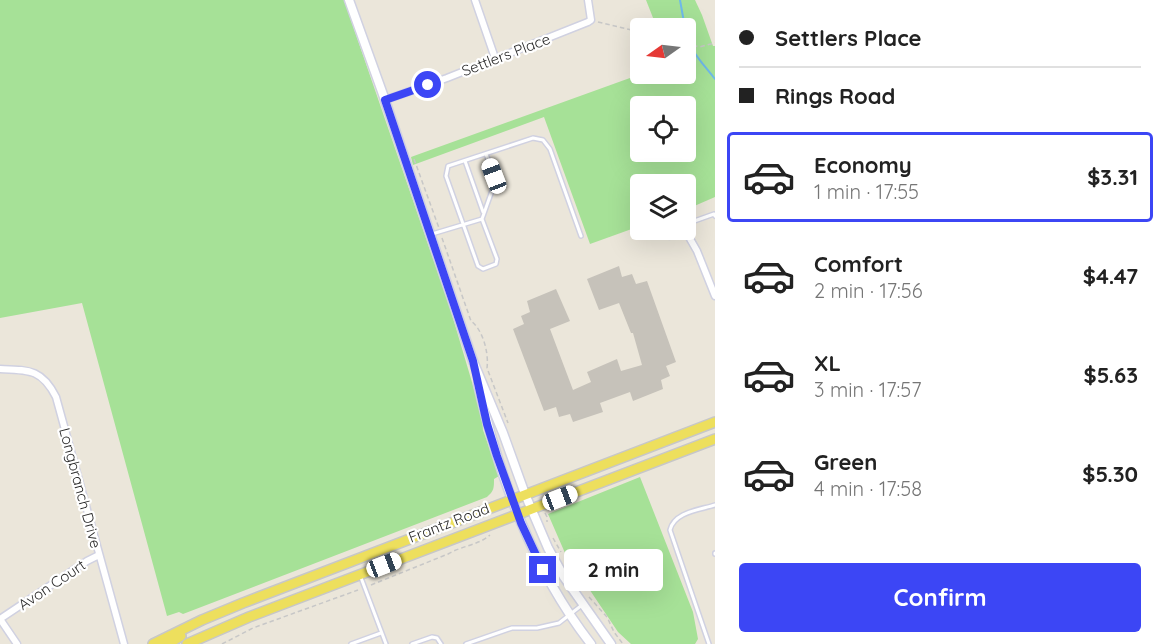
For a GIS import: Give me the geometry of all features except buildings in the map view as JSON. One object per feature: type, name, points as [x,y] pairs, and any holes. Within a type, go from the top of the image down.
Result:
[{"type":"main road","points":[[349,0],[473,361],[503,433],[525,495],[535,511],[559,567],[582,605],[611,644]]},
{"type":"main road","points":[[473,361],[487,424],[518,514],[536,557],[569,615],[591,644]]},
{"type":"main road","name":"Frantz Road","points":[[153,644],[196,622],[715,422]]},
{"type":"main road","name":"Frantz Road","points":[[188,644],[249,617],[518,514],[535,511],[715,439]]},
{"type":"main road","points":[[168,644],[196,622]]},
{"type":"street","points":[[475,0],[495,58]]},
{"type":"street","points":[[588,0],[591,20]]},
{"type":"street","name":"Settlers Place","points":[[385,100],[579,27],[591,20]]},
{"type":"street","points":[[690,240],[697,250],[715,296]]},
{"type":"street","name":"Longbranch Drive","points":[[0,369],[31,371],[38,374],[50,384],[56,397],[124,644]]},
{"type":"street","name":"Avon Court","points":[[17,644],[0,619],[99,555]]},
{"type":"lane","points":[[486,154],[494,176],[494,185],[482,219],[497,259],[496,264],[483,269],[478,266],[446,176],[448,166],[533,138],[543,140],[550,149],[581,236]]},
{"type":"lane","points":[[465,161],[484,214]]},
{"type":"lane","points":[[696,221],[715,214]]},
{"type":"lane","points":[[431,235],[482,219]]},
{"type":"lane","points":[[709,644],[670,530],[672,522],[678,517],[715,506]]},
{"type":"lane","points":[[360,575],[386,644]]},
{"type":"lane","points":[[466,644],[512,628],[537,628],[559,622],[582,605]]},
{"type":"lane","points":[[351,644],[381,633]]},
{"type":"lane","points":[[412,644],[437,638],[441,644]]},
{"type":"path","points":[[591,20],[630,30]]},
{"type":"path","points":[[696,45],[715,43]]},
{"type":"path","points":[[411,150],[471,321],[478,327],[489,359],[487,368],[509,428]]},
{"type":"path","points":[[535,511],[547,517]]},
{"type":"path","points":[[535,511],[547,517]]},
{"type":"path","points":[[547,517],[549,530],[563,557]]},
{"type":"path","points":[[222,644],[253,628],[448,554],[458,548],[485,539],[492,533]]},
{"type":"path","points":[[588,596],[607,617],[623,644]]},
{"type":"green space","points":[[0,0],[344,0],[450,308],[482,416],[483,430],[499,476],[494,479],[493,489],[487,497],[183,614],[179,612],[167,616],[82,303],[0,318]]},
{"type":"green space","points":[[646,0],[695,0],[713,46],[715,46],[715,197],[696,205],[696,174],[630,174],[630,230],[590,244],[544,117],[413,165],[411,157],[630,78],[630,84],[696,84],[696,18],[653,18]]},
{"type":"green space","points":[[640,477],[693,612],[698,639],[695,644],[631,644],[618,632],[565,553],[548,514]]},
{"type":"waterway","points":[[680,0],[683,18]]},
{"type":"waterway","points":[[696,55],[715,79]]},
{"type":"route","points":[[428,85],[385,100],[473,361],[487,424],[497,456],[521,523],[543,570]]}]
